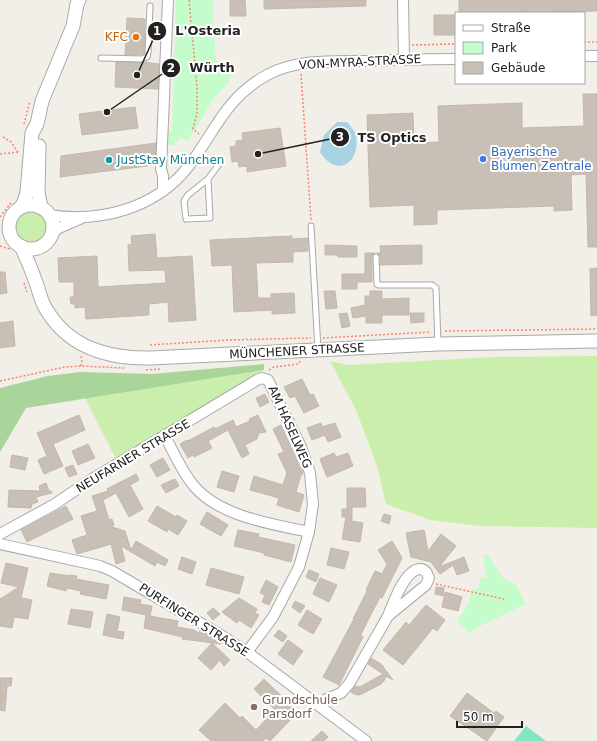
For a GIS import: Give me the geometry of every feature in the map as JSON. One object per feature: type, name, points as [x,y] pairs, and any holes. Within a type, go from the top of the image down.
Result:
[{"type":"street","points":[[163,191],[163,176],[161,170],[168,0]]},
{"type":"street","points":[[403,0],[404,60]]},
{"type":"street","points":[[17,243],[5,224],[24,202],[27,192],[32,133],[37,124],[42,101],[73,26],[78,1]]},
{"type":"street","points":[[585,56],[597,56]]},
{"type":"street","name":"VON-MYRA-STRASSE","points":[[45,211],[84,217],[110,215],[132,208],[163,191],[180,176],[223,113],[240,94],[268,74],[283,68],[300,64],[330,62],[455,59]]},
{"type":"street","points":[[0,237],[32,248],[43,245],[52,233],[53,225],[45,211],[38,192],[38,154],[40,136],[37,124]]},
{"type":"street","points":[[21,207],[31,205],[45,211]]},
{"type":"street","name":"VON-MYRA-STRASSE","points":[[52,233],[59,228],[84,217]]},
{"type":"street","name":"MÜNCHENER STRASSE","points":[[17,243],[35,280],[45,308],[58,325],[82,344],[97,352],[125,358],[145,358],[318,344],[438,338],[597,341]]},
{"type":"street","name":"MÜNCHENER STRASSE","points":[[35,280],[38,261],[43,245]]},
{"type":"street","name":"NEUFARNER STRASSE","points":[[0,534],[55,504],[89,481],[257,380],[265,379]]},
{"type":"street","name":"AM HASELWEG","points":[[247,652],[273,617],[299,567],[309,532],[313,504],[310,473],[294,431],[271,383],[265,379]]},
{"type":"street","points":[[165,436],[185,473],[194,486],[212,502],[226,509],[254,519],[309,532]]},
{"type":"street","name":"PURFINGER STRASSE","points":[[0,544],[100,566],[112,571],[196,619],[247,652],[366,741]]},
{"type":"street","points":[[315,704],[341,693],[349,684],[388,616],[397,594],[408,576],[414,571],[423,570],[427,572],[429,578],[428,582],[388,616]]},
{"type":"lane","points":[[101,58],[142,60],[147,57],[150,6]]},
{"type":"lane","points":[[208,180],[210,218],[186,220],[184,201],[188,195],[208,180],[220,163]]},
{"type":"lane","points":[[311,226],[318,344]]},
{"type":"lane","points":[[376,257],[378,285],[432,285],[436,288],[438,338]]},
{"type":"path","points":[[189,0],[197,86],[197,113],[193,129],[207,138]]},
{"type":"path","points":[[585,42],[597,42]]},
{"type":"path","points":[[412,45],[455,44]]},
{"type":"path","points":[[300,64],[311,226]]},
{"type":"path","points":[[3,137],[11,142],[18,152]]},
{"type":"path","points":[[0,154],[21,151]]},
{"type":"path","points":[[150,345],[229,340],[318,344],[597,329]]},
{"type":"path","points":[[265,379],[268,371],[274,367],[299,364],[302,357]]},
{"type":"path","points":[[0,381],[65,367],[81,366]]},
{"type":"path","points":[[428,582],[504,599]]},
{"type":"green space","points":[[176,0],[213,0],[215,52],[218,72],[232,70],[229,82],[214,98],[187,142],[181,137],[174,145],[168,145],[167,132],[172,131]]},
{"type":"green space","points":[[34,209],[43,214],[47,219],[47,233],[43,238],[38,242],[28,243],[24,242],[15,233],[14,223],[15,219],[24,210]]},
{"type":"green space","points":[[597,356],[597,528],[480,526],[430,520],[386,504],[377,466],[356,410],[330,361],[349,365],[493,357]]},
{"type":"green space","points":[[264,364],[264,370],[26,408],[0,452],[0,388],[48,376],[80,372],[152,374]]},
{"type":"green space","points":[[264,370],[116,459],[85,398]]},
{"type":"green space","points":[[487,554],[503,578],[516,585],[526,604],[484,624],[469,633],[457,621],[466,608],[473,589],[478,589],[480,578],[487,578],[483,556]]},
{"type":"green space","points":[[526,726],[546,741],[514,741]]},
{"type":"water","points":[[337,122],[347,122],[354,130],[357,145],[351,160],[340,166],[334,165],[320,152],[324,135]]},
{"type":"building","points":[[230,0],[245,0],[246,16],[230,16]]},
{"type":"building","points":[[264,0],[366,0],[366,6],[264,9]]},
{"type":"building","points":[[459,0],[597,0],[597,11],[459,12]]},
{"type":"building","points":[[434,15],[455,15],[455,35],[434,35]]},
{"type":"building","name":"KFC","points":[[127,18],[145,19],[144,54],[125,55]]},
{"type":"building","points":[[116,62],[144,62],[159,64],[158,89],[115,87]]},
{"type":"building","name":"Bayerische Blumen Zentrale","points":[[583,94],[597,94],[597,247],[588,247],[586,174],[571,175],[572,210],[554,211],[554,206],[437,210],[437,224],[414,225],[414,205],[370,207],[367,115],[413,113],[414,143],[439,142],[438,106],[522,103],[522,128],[584,126]]},
{"type":"building","points":[[135,107],[138,128],[82,135],[79,114]]},
{"type":"building","points":[[280,128],[286,166],[247,172],[247,166],[239,167],[238,161],[232,162],[230,147],[236,146],[236,141],[243,140],[242,133]]},
{"type":"building","name":"JustStay München","points":[[156,143],[155,165],[60,177],[61,156]]},
{"type":"building","points":[[155,234],[157,258],[192,256],[196,320],[169,322],[168,302],[149,304],[149,315],[86,319],[85,307],[75,308],[75,304],[71,304],[70,297],[74,297],[74,282],[59,282],[58,258],[97,256],[98,287],[166,283],[165,270],[129,271],[128,245],[132,244],[131,236]]},
{"type":"building","points":[[292,236],[292,239],[308,238],[308,251],[293,252],[293,262],[256,263],[258,298],[271,298],[271,294],[294,293],[295,313],[272,314],[272,310],[234,312],[232,265],[212,266],[210,240]]},
{"type":"building","points":[[325,245],[357,246],[357,257],[325,255]]},
{"type":"building","points":[[422,245],[422,264],[380,265],[380,256],[377,253],[381,253],[380,246]]},
{"type":"building","points":[[365,253],[375,253],[372,257],[372,282],[357,282],[357,289],[342,289],[342,274],[365,274]]},
{"type":"building","points":[[597,268],[597,315],[591,316],[590,269]]},
{"type":"building","points":[[0,272],[5,272],[7,293],[0,294]]},
{"type":"building","points":[[324,291],[335,291],[337,308],[326,309]]},
{"type":"building","points":[[370,291],[382,291],[382,299],[409,298],[409,315],[382,315],[382,323],[366,323],[366,316],[353,318],[351,308],[365,305],[365,296],[370,296]]},
{"type":"building","points":[[347,313],[350,326],[342,328],[339,314]]},
{"type":"building","points":[[410,313],[424,313],[424,322],[411,323]]},
{"type":"building","points":[[13,321],[15,346],[0,348],[0,323]]},
{"type":"building","points":[[302,379],[310,395],[313,394],[319,406],[304,413],[295,396],[290,398],[284,387]]},
{"type":"building","points":[[265,394],[269,402],[260,407],[256,398]]},
{"type":"building","points":[[79,415],[85,430],[53,444],[63,466],[44,474],[38,460],[47,456],[37,433]]},
{"type":"building","points":[[258,415],[266,432],[259,433],[257,439],[245,445],[249,454],[242,458],[228,430],[208,441],[212,448],[194,457],[193,455],[188,458],[180,444],[214,427],[215,429],[233,420],[236,427],[250,421],[249,419]]},
{"type":"building","points":[[321,423],[322,427],[335,423],[341,437],[328,442],[325,435],[312,440],[307,428]]},
{"type":"building","points":[[281,425],[303,474],[301,475],[296,492],[304,495],[299,512],[277,505],[279,498],[250,490],[254,476],[283,485],[287,473],[278,454],[284,452],[273,429]]},
{"type":"building","points":[[88,444],[95,458],[78,465],[72,451]]},
{"type":"building","points":[[334,453],[336,457],[348,453],[353,466],[327,477],[320,459]]},
{"type":"building","points":[[12,455],[28,458],[25,470],[10,467]]},
{"type":"building","points":[[163,458],[170,470],[157,477],[150,465]]},
{"type":"building","points":[[73,465],[77,474],[69,477],[65,468]]},
{"type":"building","points":[[222,471],[239,476],[234,492],[217,487]]},
{"type":"building","points":[[136,474],[139,480],[130,485],[143,509],[129,517],[116,493],[103,500],[109,520],[112,519],[114,525],[112,527],[125,531],[131,550],[136,541],[168,560],[165,566],[157,562],[155,566],[121,546],[125,561],[116,564],[111,544],[77,554],[72,540],[87,535],[81,516],[97,511],[92,496],[108,491],[107,489]]},
{"type":"building","points":[[175,479],[179,486],[166,493],[161,485]]},
{"type":"building","points":[[46,483],[49,491],[52,493],[36,497],[38,502],[32,504],[31,508],[8,507],[9,490],[40,491],[39,486]]},
{"type":"building","points":[[347,488],[365,488],[366,507],[352,507],[352,521],[363,523],[360,542],[342,539],[346,517],[342,517],[342,509],[347,509]]},
{"type":"building","points":[[66,506],[73,519],[27,542],[21,530]]},
{"type":"building","points":[[157,506],[176,517],[177,515],[187,521],[178,535],[168,529],[167,532],[148,521]]},
{"type":"building","points":[[207,512],[228,525],[221,536],[200,524]]},
{"type":"building","points":[[384,514],[391,516],[389,524],[381,521]]},
{"type":"building","points":[[238,530],[259,534],[258,537],[295,545],[291,562],[264,555],[264,553],[234,546]]},
{"type":"building","points":[[424,530],[428,551],[441,534],[456,546],[439,567],[464,557],[469,571],[457,575],[453,565],[440,574],[431,562],[411,557],[406,533]]},
{"type":"building","points":[[392,541],[402,558],[382,598],[380,597],[361,634],[358,632],[363,637],[339,685],[323,677],[354,619],[375,571],[382,574],[387,564],[378,550]]},
{"type":"building","points":[[331,548],[349,552],[344,569],[327,565]]},
{"type":"building","points":[[182,557],[196,562],[192,574],[178,569]]},
{"type":"building","points":[[6,563],[28,568],[21,598],[32,600],[28,619],[14,617],[12,628],[0,626],[0,599],[19,587],[1,583]]},
{"type":"building","points":[[211,568],[244,577],[239,594],[206,585]]},
{"type":"building","points":[[309,570],[319,574],[316,582],[306,577]]},
{"type":"building","points":[[50,573],[77,576],[76,579],[109,585],[106,599],[80,594],[81,591],[67,588],[66,591],[47,586]]},
{"type":"building","points":[[320,578],[337,585],[329,602],[313,594]]},
{"type":"building","points":[[266,580],[278,587],[269,605],[262,602],[265,595],[260,593]]},
{"type":"building","points":[[436,587],[444,588],[443,596],[435,594]]},
{"type":"building","points":[[445,592],[462,597],[458,611],[442,607]]},
{"type":"building","points":[[124,597],[141,600],[140,604],[152,606],[150,616],[178,621],[177,627],[194,630],[199,633],[200,630],[221,644],[182,639],[183,637],[144,628],[146,615],[122,610]]},
{"type":"building","points":[[239,598],[257,609],[255,613],[259,615],[251,628],[239,620],[237,623],[222,612]]},
{"type":"building","points":[[295,601],[305,606],[300,613],[292,607]]},
{"type":"building","points":[[426,605],[445,620],[437,631],[433,628],[403,665],[383,650],[406,622],[409,625]]},
{"type":"building","points":[[213,608],[220,614],[213,620],[207,613]]},
{"type":"building","points":[[71,609],[93,612],[90,628],[68,624]]},
{"type":"building","points":[[307,610],[322,619],[313,634],[298,625]]},
{"type":"building","points":[[107,614],[120,617],[117,631],[124,632],[123,639],[103,635]]},
{"type":"building","points":[[279,630],[287,636],[283,642],[274,636]]},
{"type":"building","points":[[288,640],[303,651],[293,665],[278,654]]},
{"type":"building","points":[[212,643],[230,660],[224,666],[220,660],[211,670],[198,658]]},
{"type":"building","points":[[371,658],[381,664],[393,680],[386,676],[381,684],[359,695],[354,694],[351,692],[355,686],[360,687],[383,674],[368,664]]},
{"type":"building","points":[[0,678],[12,678],[11,686],[7,686],[5,711],[0,710]]},
{"type":"building","points":[[264,679],[298,712],[270,741],[266,738],[263,741],[211,741],[199,730],[225,703],[240,718],[242,716],[256,730],[275,710],[254,689]]},
{"type":"building","points":[[467,693],[494,713],[496,711],[504,717],[487,741],[450,716]]},
{"type":"building","points":[[322,731],[328,737],[324,741],[311,741]]},
{"type":"place","name":"KFC","points":[[136,37]]},
{"type":"place","name":"L'Osteria","points":[[137,75]]},
{"type":"place","name":"Würth","points":[[107,112]]},
{"type":"place","name":"TS Optics","points":[[258,154]]},
{"type":"place","name":"Bayerische Blumen Zentrale","points":[[483,159]]},
{"type":"place","name":"JustStay München","points":[[109,160]]},
{"type":"place","name":"Grundschule Parsdorf","points":[[254,707]]}]
